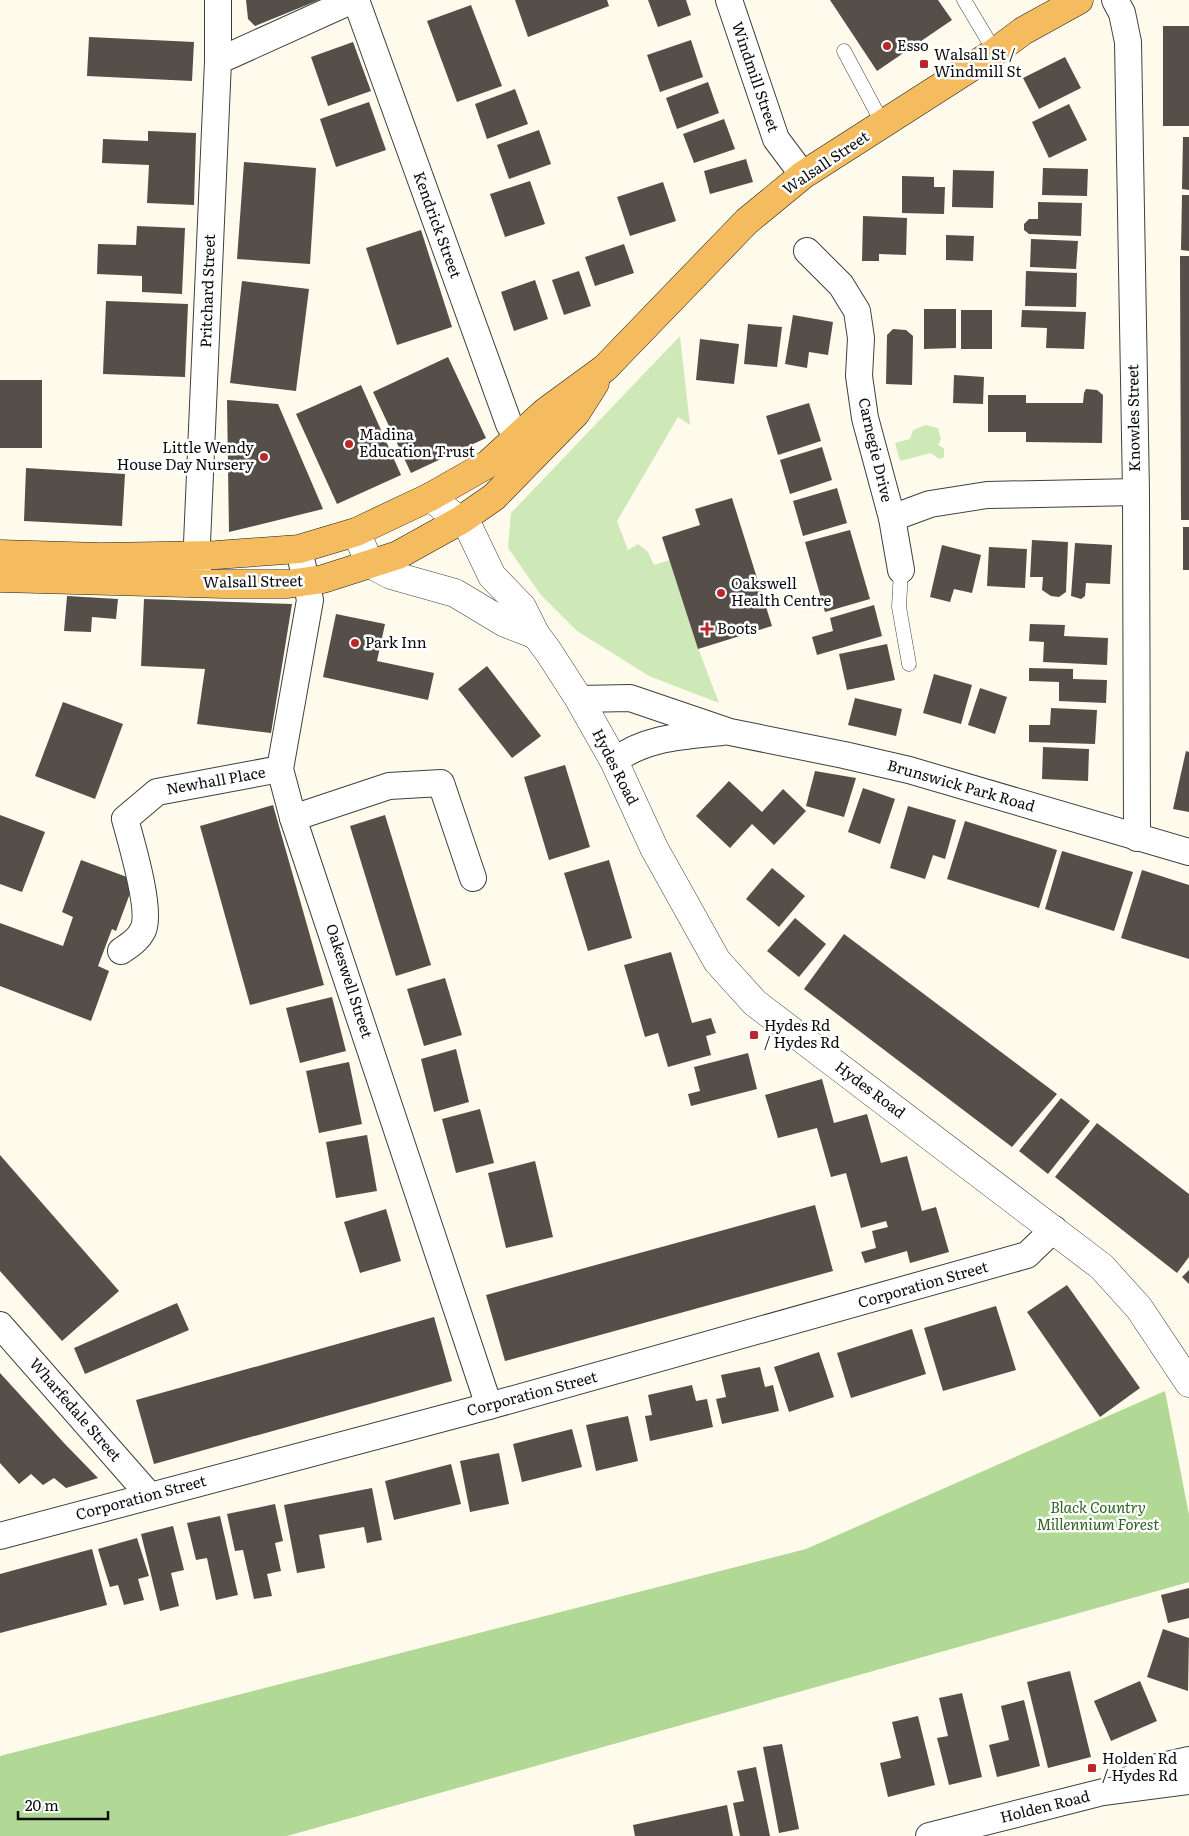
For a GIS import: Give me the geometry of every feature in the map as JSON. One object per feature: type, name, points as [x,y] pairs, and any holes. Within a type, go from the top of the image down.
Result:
[{"type":"highway","name":"Walsall Street","points":[[0,554],[101,557],[197,556],[299,549],[356,532],[430,497],[488,464],[523,448],[550,439],[576,413],[606,368],[747,221],[803,176],[995,52],[1023,31],[1080,0]]},
{"type":"highway","name":"Walsall Street","points":[[0,578],[198,583],[308,582],[398,555],[461,520],[494,496],[545,412],[606,368]]},
{"type":"street","name":"Pritchard Street","points":[[198,583],[197,556],[218,61],[218,0]]},
{"type":"street","points":[[218,61],[355,0]]},
{"type":"street","name":"Kendrick Street","points":[[355,0],[523,448]]},
{"type":"street","name":"Windmill Street","points":[[729,0],[776,139],[803,176]]},
{"type":"street","name":"Knowles Street","points":[[1115,0],[1122,13],[1128,42],[1136,492],[1138,838]]},
{"type":"street","name":"Carnegie Drive","points":[[807,251],[842,285],[857,310],[861,338],[859,376],[865,418],[892,518],[901,570]]},
{"type":"street","name":"Carnegie Drive","points":[[892,518],[930,504],[987,495],[1136,492]]},
{"type":"street","points":[[430,497],[469,528],[492,576],[522,607],[536,635],[579,699]]},
{"type":"street","points":[[356,532],[370,564],[391,575],[455,593],[505,623],[536,635]]},
{"type":"street","name":"Oakeswell Street","points":[[299,549],[308,582],[310,600],[308,622],[280,769],[293,818],[489,1406]]},
{"type":"street","name":"Brunswick Park Road","points":[[579,699],[630,698],[730,732],[844,754],[908,770],[1189,852]]},
{"type":"street","name":"Hydes Road","points":[[579,699],[614,761],[654,848],[686,906],[718,961],[754,1003],[1102,1266],[1139,1308],[1189,1383]]},
{"type":"street","name":"Brunswick Park Road","points":[[614,761],[627,751],[658,739],[730,732]]},
{"type":"street","name":"Newhall Place","points":[[121,951],[137,940],[144,928],[142,886],[125,819],[157,792],[280,769]]},
{"type":"street","points":[[293,818],[389,786],[441,783],[473,878]]},
{"type":"street","name":"Corporation Street","points":[[0,1536],[489,1406],[1027,1255],[1054,1229]]},
{"type":"street","name":"Wharfedale Street","points":[[0,1325],[150,1496]]},
{"type":"street","name":"Holden Road","points":[[1103,1792],[1154,1768],[1189,1760]]},
{"type":"street","name":"Holden Road","points":[[929,1836],[1103,1792],[1189,1781]]},
{"type":"lane","points":[[964,0],[995,52]]},
{"type":"lane","points":[[844,51],[883,124]]},
{"type":"lane","points":[[901,570],[899,607],[908,664]]},
{"type":"green space","points":[[680,336],[690,425],[678,417],[617,521],[628,550],[638,544],[648,552],[654,565],[670,560],[696,643],[719,703],[649,676],[577,631],[541,595],[508,548],[511,513]]},
{"type":"green space","points":[[926,425],[938,428],[941,439],[938,445],[944,448],[944,457],[939,459],[931,453],[900,461],[895,443],[910,439],[913,430]]},
{"type":"green space","name":"Black Country Millennium Forest","points":[[1165,1391],[1189,1515],[1189,1582],[287,1836],[0,1836],[0,1756],[806,1549]]},
{"type":"building","points":[[246,0],[319,0],[255,26],[248,19]]},
{"type":"building","points":[[515,0],[607,0],[609,6],[528,37]]},
{"type":"building","points":[[648,0],[686,0],[691,15],[658,27]]},
{"type":"building","name":"Esso","points":[[830,0],[938,0],[952,20],[877,71]]},
{"type":"building","points":[[471,5],[502,86],[457,102],[427,21]]},
{"type":"building","points":[[1163,26],[1189,26],[1189,126],[1163,126]]},
{"type":"building","points":[[89,37],[194,42],[192,81],[87,76]]},
{"type":"building","points":[[691,40],[703,77],[660,92],[647,55]]},
{"type":"building","points":[[353,42],[371,91],[328,106],[311,57]]},
{"type":"building","points":[[1065,57],[1081,88],[1039,109],[1023,78]]},
{"type":"building","points":[[708,82],[719,113],[677,129],[666,98]]},
{"type":"building","points":[[515,89],[528,124],[487,139],[475,104]]},
{"type":"building","points":[[369,102],[386,150],[336,167],[320,119]]},
{"type":"building","points":[[1069,104],[1087,140],[1049,158],[1032,122]]},
{"type":"building","points":[[724,119],[735,149],[694,163],[683,134]]},
{"type":"building","points":[[539,130],[551,164],[509,179],[497,145]]},
{"type":"building","points":[[148,131],[196,133],[194,205],[147,203],[149,165],[102,163],[103,139],[148,141]]},
{"type":"building","points":[[1183,137],[1189,137],[1189,190],[1182,189]]},
{"type":"building","points":[[746,159],[753,182],[710,194],[704,171]]},
{"type":"building","points":[[244,162],[316,168],[310,264],[237,259]]},
{"type":"building","points":[[1043,168],[1088,169],[1087,196],[1042,195]]},
{"type":"building","points":[[953,170],[994,171],[993,208],[952,207]]},
{"type":"building","points":[[902,176],[934,177],[934,187],[945,187],[944,214],[902,213]]},
{"type":"building","points":[[530,181],[545,224],[505,237],[490,194]]},
{"type":"building","points":[[663,182],[676,221],[630,236],[617,197]]},
{"type":"building","points":[[1182,195],[1189,195],[1189,251],[1181,250]]},
{"type":"building","points":[[1038,202],[1082,203],[1081,236],[1029,234],[1024,230],[1024,224],[1029,219],[1038,219]]},
{"type":"building","points":[[863,216],[907,218],[906,255],[879,254],[879,261],[862,261]]},
{"type":"building","points":[[137,226],[185,228],[182,294],[142,292],[142,276],[97,274],[98,244],[136,245]]},
{"type":"building","points":[[421,230],[452,327],[397,345],[366,248]]},
{"type":"building","points":[[946,235],[974,236],[973,261],[946,260]]},
{"type":"building","points":[[1031,239],[1078,241],[1076,269],[1030,267]]},
{"type":"building","points":[[624,244],[634,273],[595,286],[585,257]]},
{"type":"building","points":[[1180,256],[1189,256],[1189,520],[1181,520]]},
{"type":"building","points":[[579,271],[591,306],[564,315],[552,280]]},
{"type":"building","points":[[1026,271],[1077,273],[1076,307],[1025,306]]},
{"type":"building","points":[[535,280],[548,319],[514,331],[501,292]]},
{"type":"building","points":[[242,281],[309,289],[296,391],[230,383]]},
{"type":"building","points":[[106,301],[188,304],[185,377],[103,374]]},
{"type":"building","points":[[924,309],[956,309],[956,348],[924,349]]},
{"type":"building","points":[[961,310],[992,310],[992,349],[961,349]]},
{"type":"building","points":[[1022,310],[1086,312],[1084,349],[1046,348],[1047,328],[1021,327]]},
{"type":"building","points":[[793,315],[833,322],[828,355],[809,352],[807,368],[785,364]]},
{"type":"building","points":[[748,324],[782,327],[777,367],[744,364]]},
{"type":"building","points":[[893,329],[906,330],[913,336],[912,385],[886,384],[887,335]]},
{"type":"building","points":[[700,339],[739,344],[734,384],[696,380]]},
{"type":"building","points":[[448,357],[486,438],[411,473],[373,392]]},
{"type":"building","points":[[954,375],[984,377],[983,404],[953,403]]},
{"type":"building","points":[[0,380],[42,380],[42,448],[0,448]]},
{"type":"building","name":"Madina Education Trust","points":[[361,385],[401,475],[337,504],[296,414]]},
{"type":"building","points":[[1086,389],[1097,390],[1103,395],[1102,443],[1026,442],[1026,432],[988,432],[988,395],[1026,395],[1026,403],[1083,403]]},
{"type":"building","name":"Little Wendy House Day Nursery","points":[[227,400],[278,404],[323,509],[229,532]]},
{"type":"building","points":[[809,403],[821,441],[778,455],[766,416]]},
{"type":"building","points":[[822,447],[832,480],[790,494],[780,460]]},
{"type":"building","points":[[26,468],[125,474],[122,526],[24,521]]},
{"type":"building","points":[[837,488],[847,523],[803,536],[793,501]]},
{"type":"building","name":"Oakswell Health Centre","points":[[732,498],[772,626],[698,649],[662,537],[700,525],[695,509]]},
{"type":"building","points":[[1183,527],[1189,527],[1189,570],[1183,570]]},
{"type":"building","points":[[850,530],[870,599],[825,612],[805,542]]},
{"type":"building","points":[[1032,540],[1068,542],[1066,592],[1059,597],[1051,596],[1042,590],[1043,577],[1030,577]]},
{"type":"building","points":[[1075,543],[1112,545],[1110,584],[1086,583],[1085,596],[1081,599],[1071,596]]},
{"type":"building","points":[[942,545],[981,555],[972,593],[954,589],[950,602],[930,597]]},
{"type":"building","points":[[989,547],[1027,549],[1025,588],[987,586]]},
{"type":"building","points":[[67,596],[118,599],[116,619],[92,617],[91,632],[64,631]]},
{"type":"building","points":[[144,599],[292,604],[271,733],[197,724],[205,669],[141,666]]},
{"type":"building","points":[[874,605],[882,636],[817,655],[812,637],[833,631],[830,618]]},
{"type":"building","name":"Park Inn","points":[[336,614],[385,624],[377,661],[434,673],[428,700],[323,677]]},
{"type":"building","points":[[1030,624],[1065,625],[1064,636],[1108,638],[1107,665],[1043,662],[1044,642],[1029,641]]},
{"type":"building","points":[[887,644],[895,680],[847,690],[839,654]]},
{"type":"building","points":[[487,666],[541,736],[512,758],[458,689]]},
{"type":"building","points":[[1029,668],[1073,669],[1073,679],[1107,680],[1106,703],[1059,701],[1059,682],[1029,681]]},
{"type":"building","points":[[934,674],[972,685],[961,724],[923,713]]},
{"type":"building","points":[[980,688],[1007,697],[995,734],[968,725]]},
{"type":"building","points":[[855,698],[902,709],[896,736],[848,725]]},
{"type":"building","points":[[63,702],[123,724],[95,799],[35,776]]},
{"type":"building","points":[[1051,708],[1097,710],[1095,744],[1029,742],[1029,725],[1050,725]]},
{"type":"building","points":[[1043,747],[1089,749],[1088,781],[1042,779]]},
{"type":"building","points":[[1186,751],[1189,752],[1189,812],[1173,809]]},
{"type":"building","points":[[565,765],[590,847],[549,860],[524,777]]},
{"type":"building","points":[[815,771],[856,778],[844,817],[806,806]]},
{"type":"building","points":[[729,781],[762,812],[783,789],[806,811],[774,845],[752,824],[730,848],[696,816]]},
{"type":"building","points":[[863,788],[895,799],[880,844],[848,832]]},
{"type":"building","points":[[273,805],[324,985],[250,1005],[200,826]]},
{"type":"building","points":[[908,806],[956,820],[945,859],[933,855],[925,879],[890,868]]},
{"type":"building","points":[[0,815],[45,832],[22,892],[0,884]]},
{"type":"building","points":[[385,815],[431,965],[396,976],[350,826]]},
{"type":"building","points":[[965,821],[1057,850],[1039,908],[947,879]]},
{"type":"building","points":[[1062,851],[1133,872],[1114,931],[1045,909]]},
{"type":"building","points":[[81,860],[135,880],[116,931],[112,929],[98,966],[109,971],[91,1021],[0,986],[0,923],[63,946],[73,917],[62,912]]},
{"type":"building","points":[[609,860],[632,938],[588,951],[564,873]]},
{"type":"building","points":[[772,868],[805,896],[779,927],[746,899]]},
{"type":"building","points":[[1142,870],[1189,885],[1189,959],[1121,938]]},
{"type":"building","points":[[795,918],[826,944],[799,977],[767,951]]},
{"type":"building","points":[[844,934],[1057,1094],[1012,1147],[804,989]]},
{"type":"building","points":[[671,952],[692,1023],[711,1018],[716,1033],[706,1036],[711,1055],[668,1067],[658,1033],[645,1037],[624,965]]},
{"type":"building","points":[[445,978],[462,1035],[424,1046],[407,989]]},
{"type":"building","points":[[332,997],[346,1051],[300,1063],[286,1008]]},
{"type":"building","points":[[456,1049],[469,1102],[434,1112],[421,1059]]},
{"type":"building","points":[[748,1053],[757,1089],[691,1106],[688,1094],[700,1091],[694,1067]]},
{"type":"building","points":[[349,1062],[362,1124],[319,1133],[306,1071]]},
{"type":"building","points":[[822,1079],[834,1123],[867,1114],[881,1163],[907,1156],[922,1211],[936,1207],[949,1252],[910,1263],[907,1251],[865,1263],[861,1252],[876,1248],[872,1231],[888,1227],[886,1221],[861,1228],[846,1173],[831,1177],[817,1128],[778,1138],[765,1095]]},
{"type":"building","points":[[1061,1098],[1090,1121],[1048,1174],[1019,1151]]},
{"type":"building","points":[[480,1109],[494,1163],[456,1173],[442,1119]]},
{"type":"building","points":[[1097,1123],[1189,1194],[1189,1257],[1177,1273],[1055,1177]]},
{"type":"building","points":[[367,1135],[377,1191],[336,1198],[326,1142]]},
{"type":"building","points":[[0,1155],[119,1291],[62,1341],[0,1271]]},
{"type":"building","points":[[535,1161],[553,1237],[506,1248],[488,1173]]},
{"type":"building","points":[[815,1205],[833,1271],[505,1361],[486,1295]]},
{"type":"building","points":[[386,1209],[401,1261],[360,1273],[344,1222]]},
{"type":"building","points":[[1189,1270],[1189,1284],[1182,1277]]},
{"type":"building","points":[[1067,1285],[1140,1388],[1100,1417],[1027,1312]]},
{"type":"building","points":[[177,1303],[189,1330],[85,1374],[74,1348]]},
{"type":"building","points":[[996,1306],[1016,1370],[943,1391],[924,1328]]},
{"type":"building","points":[[434,1317],[452,1381],[154,1464],[136,1400]]},
{"type":"building","points":[[912,1329],[926,1374],[851,1398],[837,1353]]},
{"type":"building","points":[[819,1352],[834,1397],[789,1412],[774,1367]]},
{"type":"building","points":[[760,1367],[765,1387],[773,1385],[779,1411],[722,1424],[716,1399],[726,1397],[721,1375]]},
{"type":"building","points":[[0,1373],[98,1478],[66,1488],[54,1478],[43,1485],[31,1474],[19,1484],[0,1463]]},
{"type":"building","points":[[692,1385],[696,1401],[707,1399],[713,1427],[650,1441],[645,1416],[652,1415],[648,1395]]},
{"type":"building","points":[[628,1416],[638,1461],[596,1471],[586,1425]]},
{"type":"building","points":[[572,1429],[582,1467],[522,1482],[513,1444]]},
{"type":"building","points":[[499,1453],[509,1504],[470,1512],[460,1461]]},
{"type":"building","points":[[451,1464],[461,1504],[394,1520],[385,1481]]},
{"type":"building","points":[[372,1488],[382,1540],[367,1543],[364,1527],[319,1535],[325,1568],[297,1573],[284,1505]]},
{"type":"building","points":[[275,1504],[283,1541],[275,1543],[281,1571],[267,1574],[272,1596],[254,1599],[243,1550],[235,1551],[227,1514]]},
{"type":"building","points":[[220,1516],[238,1595],[216,1600],[207,1558],[196,1560],[187,1523]]},
{"type":"building","points":[[173,1526],[184,1570],[171,1573],[179,1606],[160,1611],[141,1534]]},
{"type":"building","points":[[137,1538],[149,1576],[138,1579],[144,1600],[124,1605],[118,1585],[110,1587],[98,1549]]},
{"type":"building","points":[[92,1549],[107,1605],[0,1633],[0,1574]]},
{"type":"building","points":[[1189,1588],[1189,1618],[1168,1623],[1161,1595]]},
{"type":"building","points":[[1163,1629],[1189,1638],[1188,1691],[1147,1677]]},
{"type":"building","points":[[1070,1671],[1091,1757],[1048,1768],[1027,1682]]},
{"type":"building","points":[[1140,1681],[1157,1721],[1111,1741],[1094,1701]]},
{"type":"building","points":[[962,1693],[982,1777],[949,1785],[937,1738],[948,1736],[939,1698]]},
{"type":"building","points":[[1024,1700],[1040,1766],[997,1777],[989,1745],[1009,1740],[1001,1706]]},
{"type":"building","points":[[918,1716],[935,1785],[888,1797],[880,1763],[901,1758],[892,1722]]},
{"type":"building","points":[[782,1744],[799,1829],[779,1833],[763,1747]]},
{"type":"building","points":[[756,1767],[770,1836],[740,1836],[733,1803],[744,1801],[737,1771]]},
{"type":"building","points":[[727,1805],[733,1836],[635,1836],[633,1825]]},
{"type":"place","name":"Esso","points":[[887,46]]},
{"type":"place","name":"Walsall St / Windmill St","points":[[924,64]]},
{"type":"place","name":"Madina Education Trust","points":[[349,444]]},
{"type":"place","name":"Little Wendy House Day Nursery","points":[[264,457]]},
{"type":"place","name":"Oakswell Health Centre","points":[[721,593]]},
{"type":"place","name":"Boots","points":[[707,629]]},
{"type":"place","name":"Park Inn","points":[[355,643]]},
{"type":"place","name":"Hydes Rd / Hydes Rd","points":[[754,1035]]},
{"type":"place","name":"Holden Rd / Hydes Rd","points":[[1092,1768]]}]
